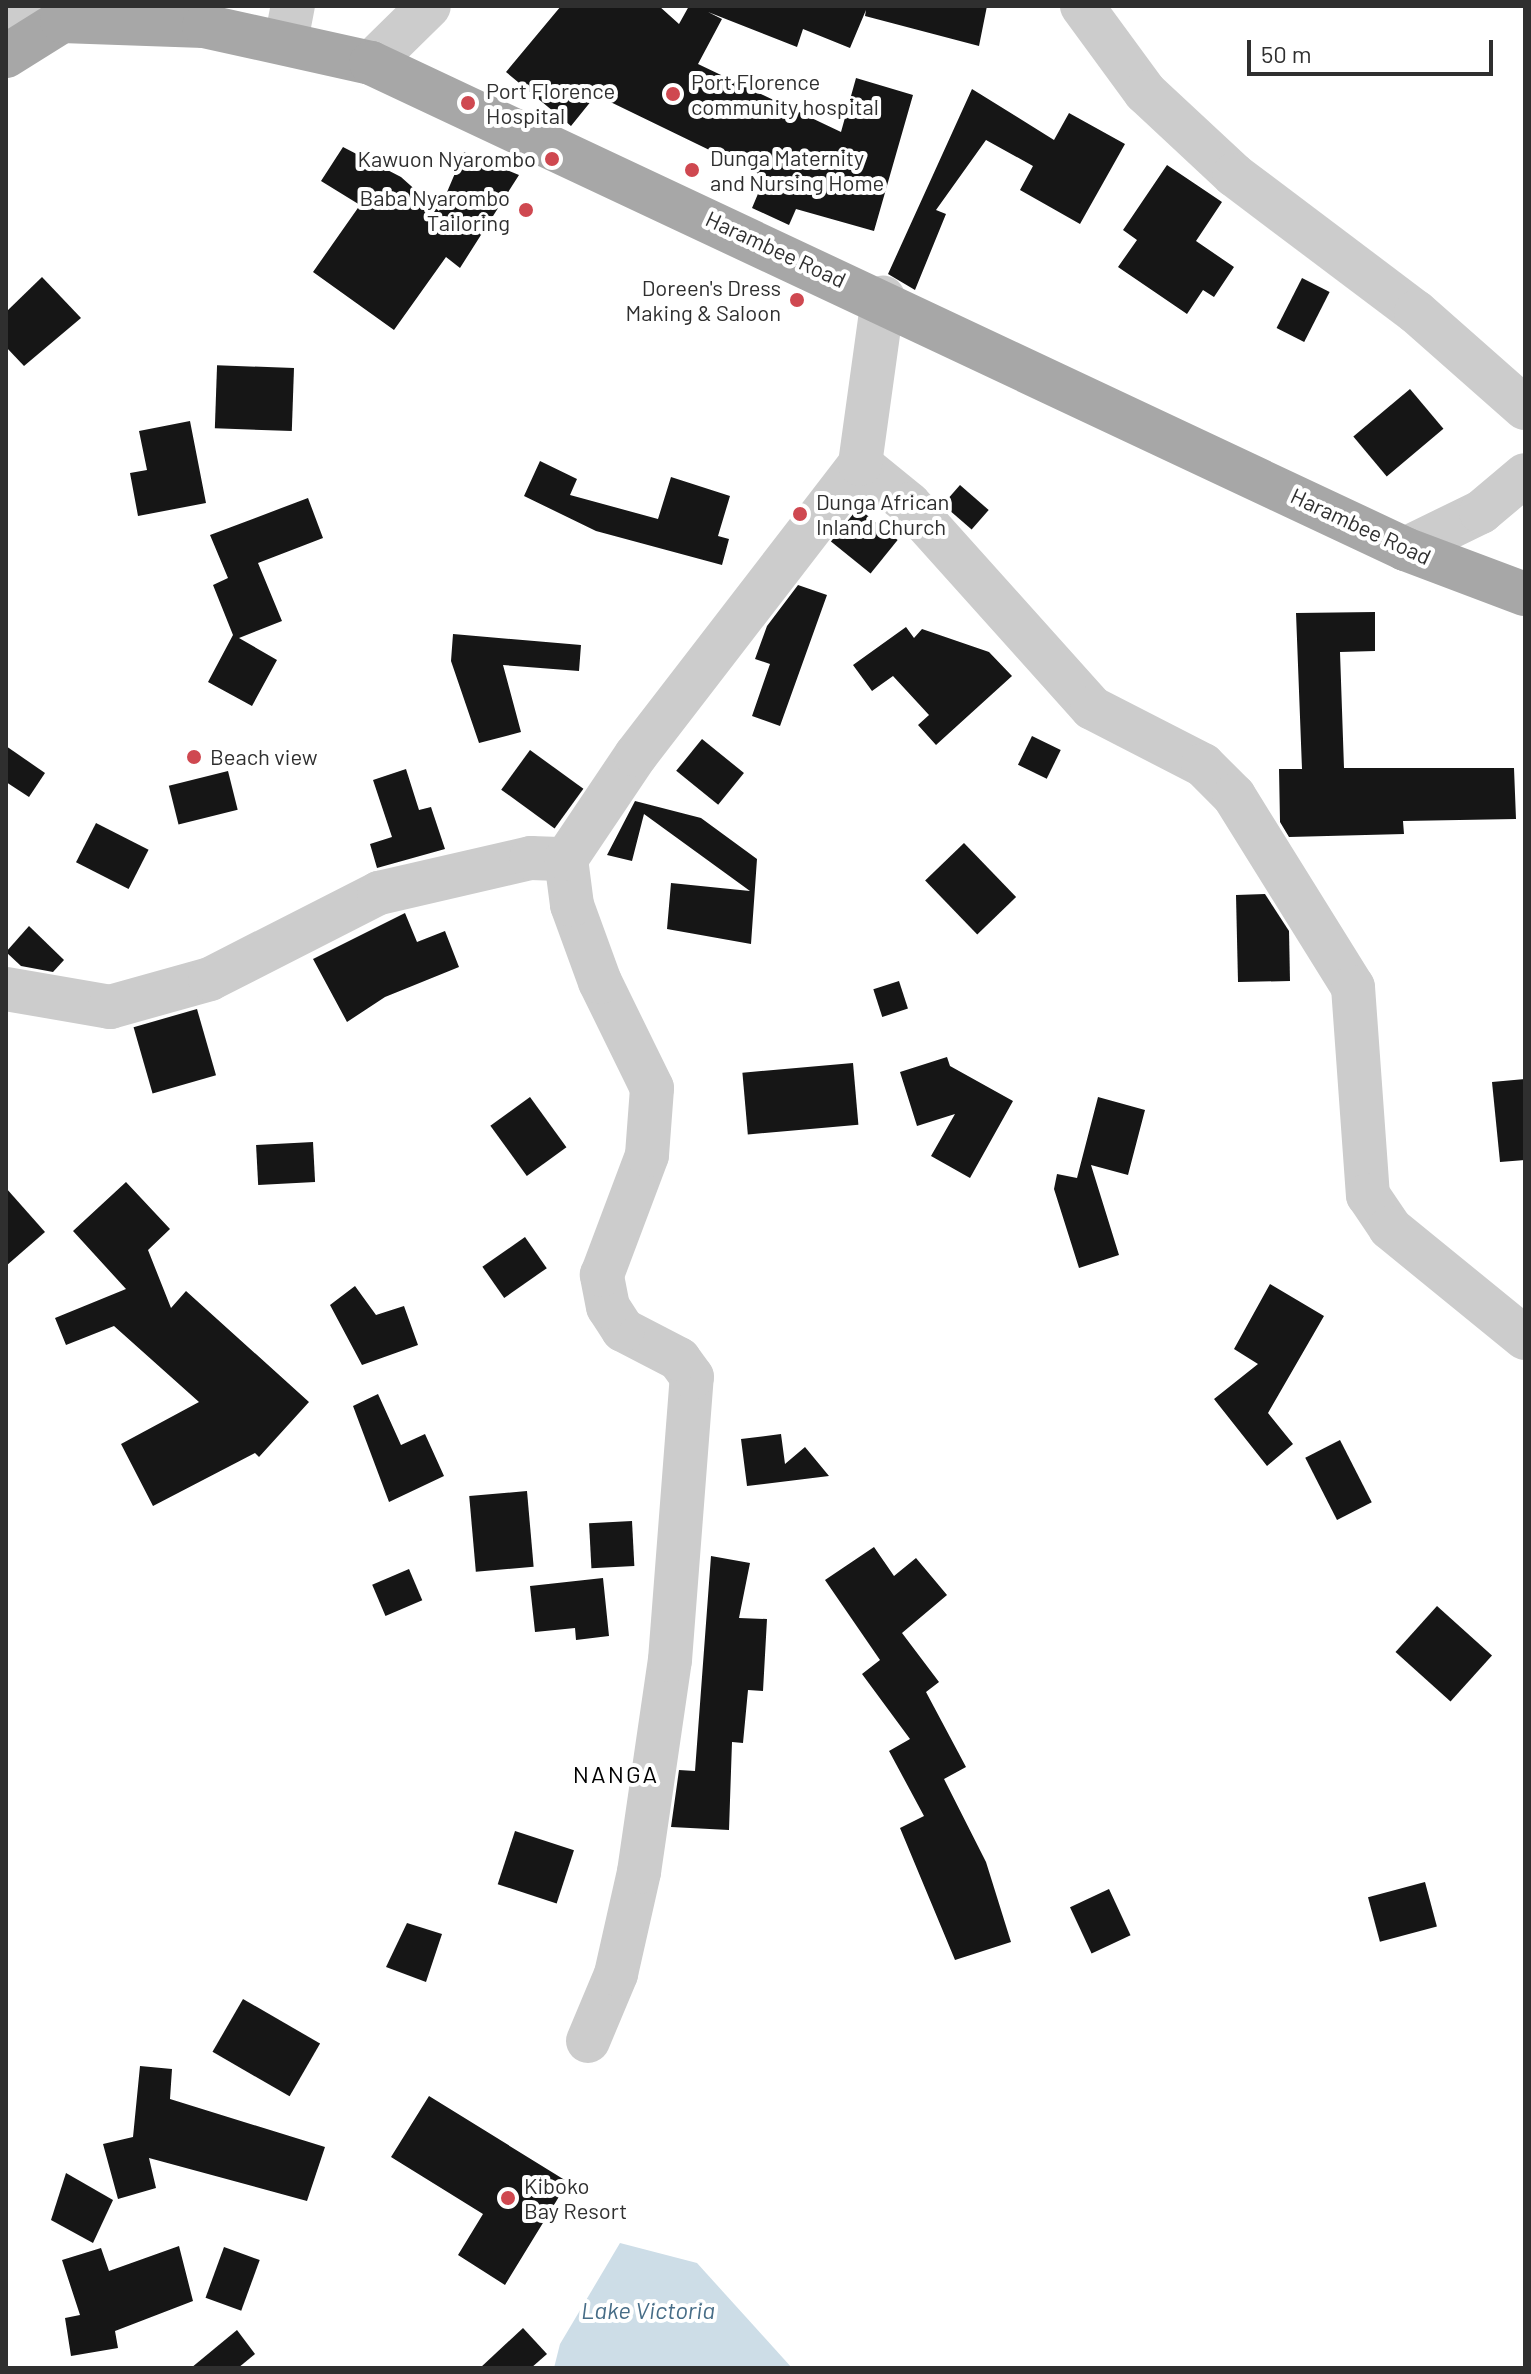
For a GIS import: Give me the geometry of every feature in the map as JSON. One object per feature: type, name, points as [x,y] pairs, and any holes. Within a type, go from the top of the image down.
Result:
[{"type":"main road","name":"Harambee Road","points":[[62,21],[204,26],[290,23],[883,298],[1405,549],[1525,594]]},
{"type":"main road","points":[[6,56],[62,21]]},
{"type":"street","points":[[371,63],[429,6]]},
{"type":"street","points":[[1082,6],[1145,92],[1234,175],[1416,312],[1525,408]]},
{"type":"street","points":[[6,10],[62,21]]},
{"type":"street","points":[[588,2041],[616,1974],[639,1872],[670,1660],[692,1377],[679,1359],[623,1330],[608,1307],[602,1275],[647,1155],[652,1088],[596,969],[572,905],[566,859],[636,755],[860,464],[883,298]]},
{"type":"street","points":[[860,464],[909,504],[1092,708],[1203,765],[1234,796],[1353,987],[1368,1195],[1390,1228],[1525,1338]]},
{"type":"street","points":[[1405,549],[1481,512],[1525,475]]},
{"type":"street","points":[[6,989],[110,1007],[210,979],[379,893],[472,869],[566,859]]},
{"type":"water","name":"Lake Victoria","points":[[620,2243],[697,2263],[792,2368],[554,2368],[560,2344]]},
{"type":"building","points":[[561,6],[659,6],[679,24],[689,6],[987,6],[979,46],[865,16],[866,10],[850,48],[803,29],[797,47],[708,12],[722,19],[698,64],[841,132],[856,78],[913,95],[874,231],[796,209],[789,225],[752,208],[765,177],[596,95],[571,126],[506,72]]},
{"type":"building","points":[[972,89],[1054,140],[1069,113],[1125,144],[1080,224],[1020,190],[1033,166],[986,140],[936,210],[946,214],[915,290],[888,274]]},
{"type":"building","points":[[343,147],[401,177],[439,211],[464,152],[519,175],[460,268],[446,257],[394,330],[313,272],[360,205],[321,181]]},
{"type":"building","points":[[1167,165],[1222,202],[1196,241],[1234,267],[1214,297],[1203,290],[1187,314],[1118,267],[1137,240],[1123,230]]},
{"type":"building","points":[[42,277],[81,318],[24,366],[6,347],[6,312]]},
{"type":"building","points":[[1302,278],[1330,292],[1304,342],[1277,328]]},
{"type":"building","points":[[217,365],[294,368],[292,431],[215,428]]},
{"type":"building","points":[[1410,389],[1443,429],[1387,476],[1353,437]]},
{"type":"building","points":[[190,421],[206,503],[138,516],[130,473],[147,470],[139,431]]},
{"type":"building","points":[[540,461],[577,479],[570,495],[658,519],[671,477],[730,496],[718,536],[729,539],[722,565],[596,531],[524,496]]},
{"type":"building","points":[[960,485],[989,510],[972,530],[943,505]]},
{"type":"building","points":[[308,498],[323,538],[258,563],[282,621],[239,638],[277,660],[252,706],[208,682],[233,635],[213,585],[228,578],[210,535]]},
{"type":"building","points":[[858,508],[898,540],[871,574],[831,541]]},
{"type":"building","points":[[798,585],[827,595],[780,726],[752,716],[770,664],[755,659],[767,626]]},
{"type":"building","points":[[1375,612],[1375,651],[1340,652],[1344,768],[1514,768],[1516,819],[1403,821],[1404,834],[1289,837],[1280,822],[1279,769],[1302,769],[1296,613]]},
{"type":"building","points":[[906,627],[914,638],[922,629],[989,652],[1012,676],[936,745],[918,725],[929,715],[893,676],[872,691],[853,665]]},
{"type":"building","points":[[453,634],[581,645],[579,671],[503,665],[521,732],[479,743],[451,661]]},
{"type":"building","points":[[1032,736],[1061,750],[1047,779],[1018,765]]},
{"type":"building","points":[[702,739],[744,773],[718,805],[676,771]]},
{"type":"building","points":[[6,746],[45,773],[29,797],[6,782]]},
{"type":"building","points":[[530,750],[583,789],[555,828],[501,790]]},
{"type":"building","points":[[406,769],[419,810],[431,807],[445,849],[377,868],[370,844],[392,837],[373,780]]},
{"type":"building","points":[[228,771],[238,810],[178,825],[169,786]]},
{"type":"building","points":[[635,801],[701,818],[757,859],[751,944],[667,929],[671,883],[750,891],[644,814],[632,861],[607,855]]},
{"type":"building","points":[[96,823],[149,850],[129,889],[76,862]]},
{"type":"building","points":[[964,843],[1016,897],[977,934],[925,881]]},
{"type":"building","points":[[1265,894],[1289,931],[1290,981],[1238,982],[1236,895]]},
{"type":"building","points":[[405,913],[417,942],[445,931],[459,967],[385,997],[347,1022],[313,959]]},
{"type":"building","points":[[29,926],[64,960],[53,972],[21,966],[6,952]]},
{"type":"building","points":[[899,981],[908,1009],[882,1017],[873,989]]},
{"type":"building","points":[[197,1009],[216,1075],[153,1094],[134,1027]]},
{"type":"building","points":[[947,1057],[950,1066],[1013,1101],[970,1178],[931,1156],[955,1114],[917,1126],[900,1072]]},
{"type":"building","points":[[853,1063],[858,1125],[748,1134],[742,1073]]},
{"type":"building","points":[[1525,1079],[1525,1160],[1500,1162],[1492,1082]]},
{"type":"building","points":[[530,1097],[566,1147],[527,1176],[490,1126]]},
{"type":"building","points":[[1098,1097],[1145,1110],[1128,1175],[1091,1165],[1119,1255],[1079,1268],[1054,1189],[1057,1174],[1077,1178]]},
{"type":"building","points":[[313,1142],[315,1182],[258,1185],[256,1145]]},
{"type":"building","points":[[126,1182],[170,1229],[148,1250],[171,1308],[186,1291],[309,1402],[259,1457],[255,1453],[153,1506],[121,1444],[199,1402],[114,1326],[66,1345],[55,1318],[126,1289],[73,1231]]},
{"type":"building","points":[[6,1188],[45,1232],[6,1266]]},
{"type":"building","points":[[525,1237],[547,1268],[504,1298],[482,1267]]},
{"type":"building","points":[[1270,1284],[1324,1316],[1268,1413],[1293,1444],[1267,1466],[1214,1399],[1258,1364],[1234,1349]]},
{"type":"building","points":[[355,1286],[376,1315],[404,1306],[418,1345],[362,1365],[330,1305]]},
{"type":"building","points":[[378,1394],[401,1445],[425,1434],[444,1476],[389,1502],[353,1406]]},
{"type":"building","points":[[781,1434],[785,1464],[805,1447],[829,1476],[747,1486],[741,1439]]},
{"type":"building","points":[[1340,1440],[1372,1502],[1337,1520],[1305,1458]]},
{"type":"building","points":[[527,1491],[534,1567],[476,1572],[469,1496]]},
{"type":"building","points":[[632,1521],[634,1566],[591,1568],[589,1523]]},
{"type":"building","points":[[874,1547],[894,1576],[916,1558],[947,1595],[902,1633],[939,1682],[926,1692],[966,1767],[944,1779],[986,1862],[1011,1942],[955,1960],[900,1828],[924,1816],[889,1751],[910,1739],[862,1674],[880,1660],[825,1580]]},
{"type":"building","points":[[711,1556],[750,1563],[739,1618],[767,1619],[763,1691],[748,1690],[743,1743],[732,1742],[729,1830],[671,1827],[679,1770],[695,1771]]},
{"type":"building","points":[[409,1569],[422,1600],[385,1616],[372,1585]]},
{"type":"building","points":[[603,1578],[609,1636],[576,1640],[575,1628],[535,1632],[530,1586]]},
{"type":"building","points":[[1437,1606],[1492,1656],[1451,1702],[1396,1652]]},
{"type":"building","points":[[515,1831],[574,1850],[557,1903],[498,1884]]},
{"type":"building","points":[[1425,1882],[1437,1926],[1380,1942],[1368,1897]]},
{"type":"building","points":[[1109,1889],[1131,1935],[1092,1953],[1070,1907]]},
{"type":"building","points":[[407,1923],[442,1934],[426,1982],[386,1967]]},
{"type":"building","points":[[243,1999],[320,2044],[290,2096],[213,2052]]},
{"type":"building","points":[[140,2066],[172,2069],[170,2099],[325,2147],[307,2201],[149,2158],[156,2188],[118,2199],[103,2144],[133,2137]]},
{"type":"building","name":"Kiboko Bay Resort","points":[[429,2096],[568,2182],[505,2285],[458,2255],[483,2214],[391,2157]]},
{"type":"building","points":[[66,2173],[113,2200],[93,2243],[51,2220]]},
{"type":"building","points":[[179,2246],[193,2301],[115,2331],[118,2348],[71,2356],[65,2318],[80,2315],[62,2260],[101,2248],[109,2271]]},
{"type":"building","points":[[224,2247],[260,2260],[241,2311],[206,2298]]},
{"type":"building","points":[[523,2328],[547,2354],[531,2368],[480,2368]]},
{"type":"building","points":[[237,2330],[255,2354],[238,2368],[191,2368]]},
{"type":"place","name":"Port Florence community hospital","points":[[673,94]]},
{"type":"place","name":"Port Florence Hospital","points":[[468,103]]},
{"type":"place","name":"Kawuon Nyarombo","points":[[552,159]]},
{"type":"place","name":"Dunga Maternity and Nursing Home","points":[[692,170]]},
{"type":"place","name":"Baba Nyarombo Tailoring","points":[[526,210]]},
{"type":"place","name":"Doreen's Dress Making & Saloon","points":[[797,300]]},
{"type":"place","name":"Dunga African Inland Church","points":[[800,514]]},
{"type":"place","name":"Beach view","points":[[194,757]]},
{"type":"place","name":"Kiboko Bay Resort","points":[[508,2198]]},
{"type":"district","name":"NANGA","points":[[616,1774]]}]
